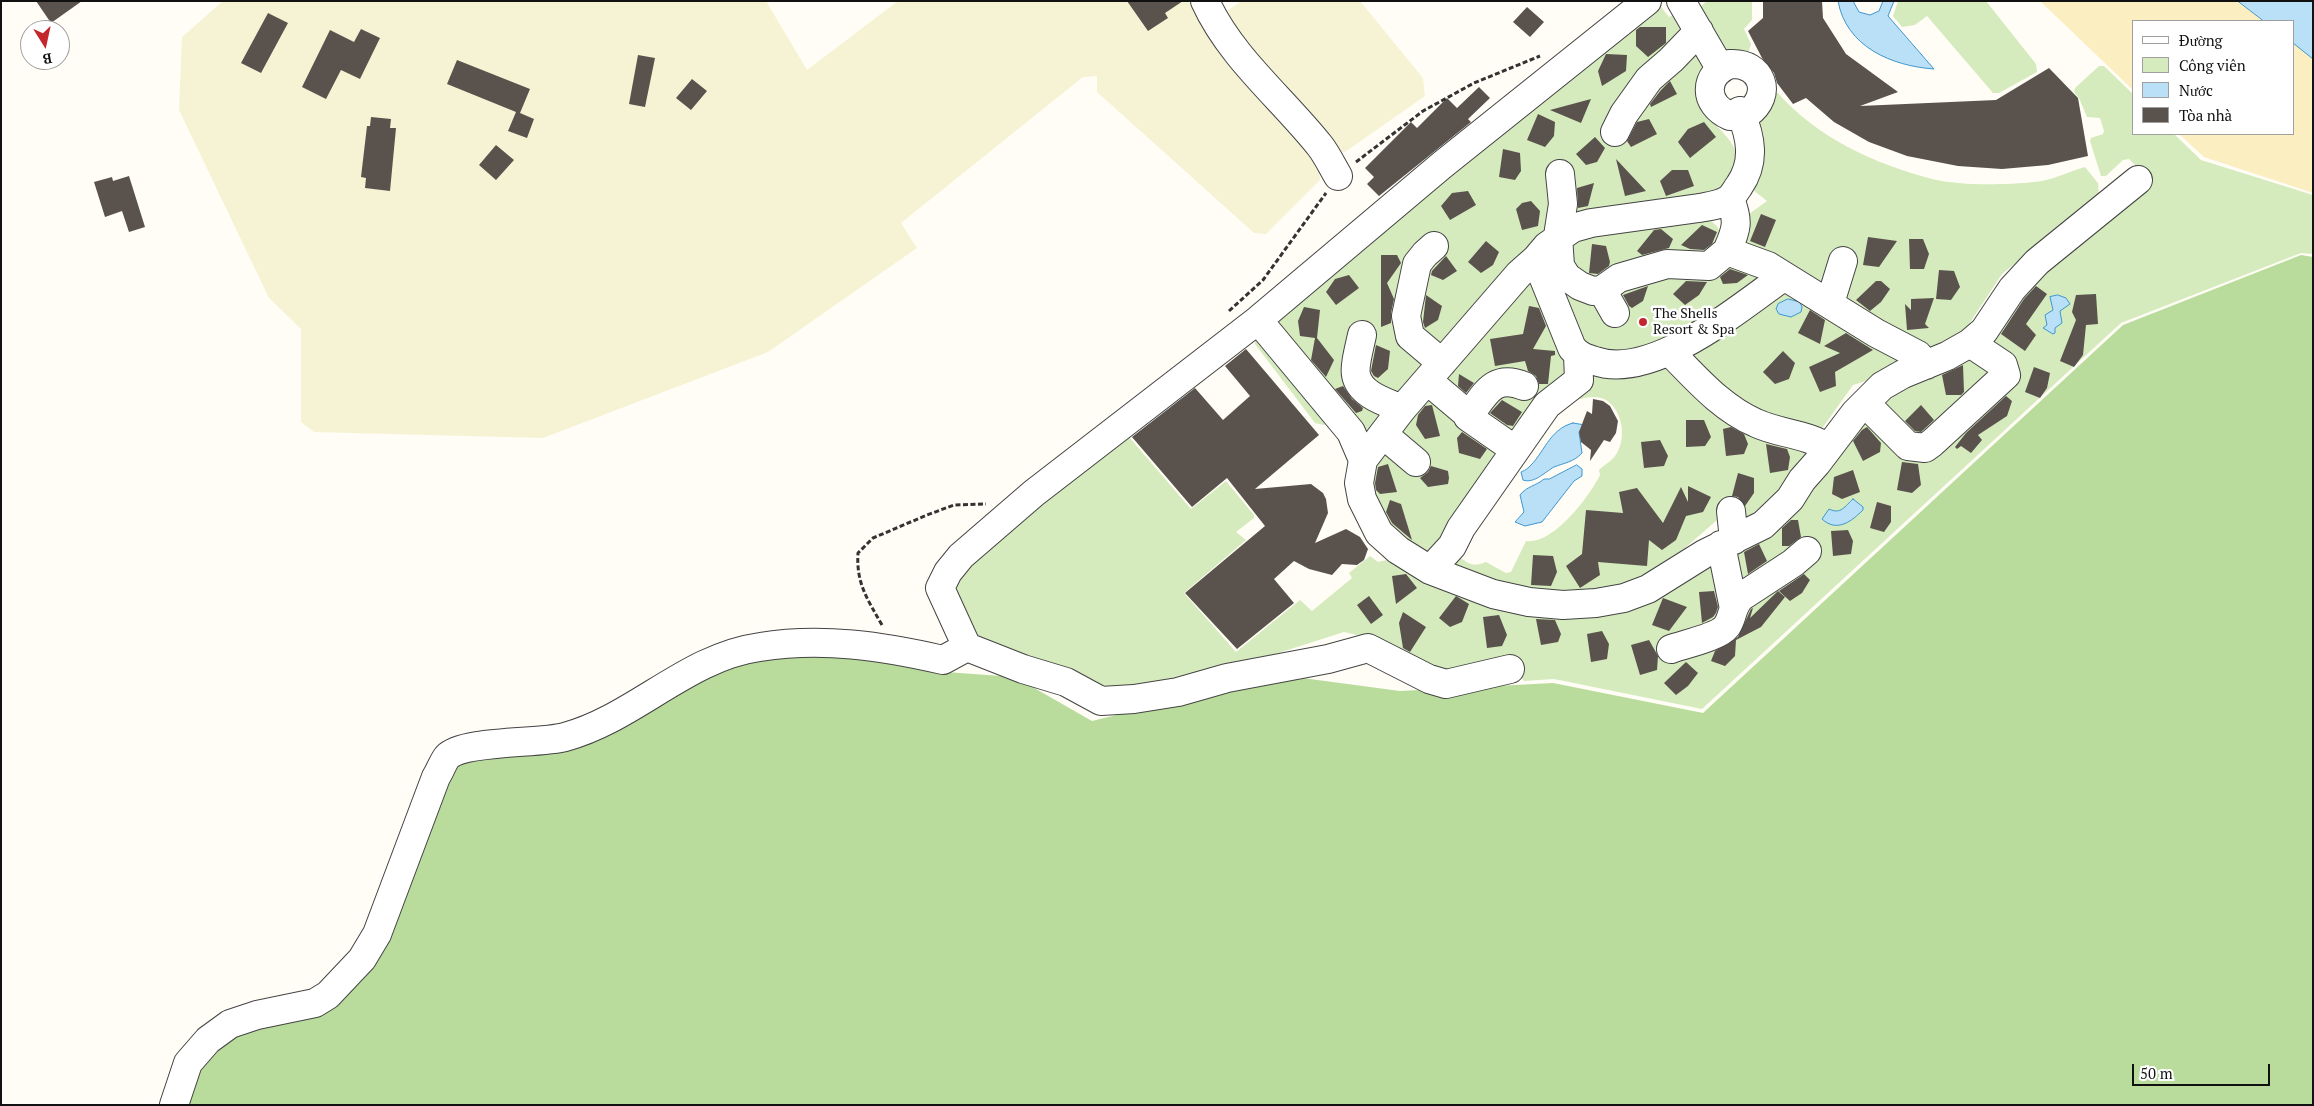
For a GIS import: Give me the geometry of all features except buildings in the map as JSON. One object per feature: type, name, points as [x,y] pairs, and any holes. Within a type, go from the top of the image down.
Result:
[{"type":"street","points":[[1205,1],[1213,18],[1229,42],[1321,147],[1338,176]]},
{"type":"street","points":[[1510,669],[1446,684],[1429,679],[1368,648],[1328,659],[1227,678],[1178,692],[1134,699],[1101,700],[1066,682],[1023,669],[967,647],[940,588],[948,572],[961,556],[1034,493],[1258,320],[1442,165],[1647,1]]},
{"type":"street","points":[[1681,1],[1720,68]]},
{"type":"street","points":[[1615,132],[1624,114],[1648,80],[1671,60],[1699,31]]},
{"type":"street","points":[[1738,64],[1747,66],[1759,77],[1762,85],[1760,102],[1747,114],[1740,111],[1730,116],[1721,112],[1711,98],[1711,81],[1720,68],[1738,64]]},
{"type":"street","points":[[1363,460],[1402,409],[1519,274],[1558,236],[1573,228],[1591,223],[1708,206],[1730,199],[1744,180],[1750,162],[1747,128],[1740,111]]},
{"type":"street","points":[[1560,174],[1562,204],[1558,236],[1560,266],[1568,277],[1580,286],[1593,291],[1609,302],[1619,278],[1667,264],[1709,266],[1727,251],[1736,230],[1736,215],[1730,199]]},
{"type":"street","points":[[1258,320],[1351,432],[1363,460],[1360,483],[1362,499],[1379,533],[1398,550],[1430,570],[1494,594],[1520,600],[1563,604],[1596,603],[1624,598],[1648,589],[1728,542],[1763,525],[1790,499],[1802,480],[1855,413],[1882,386],[1903,374],[1970,343],[1984,331],[2012,289],[2037,262],[2138,180]]},
{"type":"street","points":[[1434,246],[1417,264],[1406,316],[1410,336],[1468,417],[1514,449]]},
{"type":"street","points":[[1727,251],[1768,266],[1783,277],[1830,302],[1876,333],[1918,355],[1926,365]]},
{"type":"street","points":[[1536,259],[1572,348],[1578,355],[1605,365],[1627,365],[1670,352],[1710,330],[1783,277]]},
{"type":"street","points":[[1830,302],[1843,261]]},
{"type":"street","points":[[1362,336],[1356,375],[1364,389],[1372,396],[1402,409]]},
{"type":"street","points":[[1865,404],[1908,446],[1924,448],[1932,443],[2006,375],[2003,365],[1970,343]]},
{"type":"street","points":[[1670,352],[1724,406],[1756,424],[1816,440],[1828,448]]},
{"type":"street","points":[[1430,570],[1452,546],[1466,520],[1547,405],[1579,380],[1578,355]]},
{"type":"street","points":[[1468,417],[1490,388],[1499,382],[1511,380],[1524,386]]},
{"type":"street","points":[[1384,435],[1416,462]]},
{"type":"street","points":[[1672,649],[1716,634],[1726,627],[1734,604],[1728,542],[1731,510]]},
{"type":"street","points":[[1734,604],[1741,597],[1793,563],[1807,551]]},
{"type":"street","points":[[174,1105],[188,1063],[208,1040],[230,1024],[257,1015],[315,1003],[328,995],[362,959],[377,934],[436,777],[448,757],[464,749],[564,737],[595,726],[629,710],[665,686],[716,659],[758,647],[809,641],[896,650],[943,660],[967,647]]},
{"type":"path","points":[[1222,318],[1263,280],[1338,176],[1423,111],[1474,82],[1547,54]]},
{"type":"path","points":[[896,650],[861,586],[857,568],[858,553],[873,538],[927,515],[954,505],[986,504],[994,501]]},
{"type":"shaded area","points":[[223,1],[766,1],[807,70],[898,1],[1193,1],[1318,160],[1320,180],[1266,234],[1254,233],[1097,92],[1097,76],[1083,77],[901,223],[917,248],[768,352],[543,438],[314,432],[301,422],[301,329],[269,298],[179,110],[182,37]]},
{"type":"shaded area","points":[[1242,1],[1360,1],[1423,78],[1425,96],[1345,152],[1330,151],[1222,14]]},
{"type":"green space","points":[[1707,1],[1752,1],[1752,20],[1744,29],[1751,44],[1749,51],[1704,107],[1709,116],[1731,142],[1738,159],[1739,170],[1708,201],[1581,220],[1487,292],[1384,408],[1366,439],[1333,422],[1324,425],[1315,423],[1255,344],[1254,332],[1658,3],[1669,17],[1696,3],[1701,6]]},
{"type":"green space","points":[[1898,1],[1986,1],[2036,64],[2037,72],[1999,93],[1993,93],[1927,16],[1915,25],[1902,27],[1893,16]]},
{"type":"green space","points":[[2099,66],[2104,66],[2132,93],[2132,135],[2175,135],[2201,160],[2313,195],[2313,254],[2301,253],[2121,323],[1702,709],[1554,679],[1524,681],[1509,663],[1464,675],[1404,661],[1357,635],[1344,632],[1244,664],[1102,698],[970,644],[951,581],[1122,438],[1129,437],[1191,509],[1226,481],[1254,515],[1254,518],[1236,532],[1246,540],[1184,593],[1236,652],[1300,600],[1312,611],[1352,578],[1349,573],[1370,556],[1378,562],[1391,559],[1596,604],[1757,531],[1856,413],[1960,353],[2014,290],[2146,176],[2129,159],[2123,160],[2106,176],[2101,176],[2090,141],[2091,138],[2103,134],[2104,131],[2100,118],[2087,117],[2079,98],[2074,92],[2075,88]]},
{"type":"green space","points":[[1771,93],[1778,93],[1810,123],[1848,147],[1889,166],[1911,173],[1956,183],[2010,184],[2046,180],[2085,167],[2098,183],[2099,197],[2002,274],[1969,324],[1945,350],[1936,355],[1743,252],[1749,214],[1767,201],[1753,190],[1758,164],[1757,133]]},
{"type":"green space","points":[[1700,212],[1717,226],[1723,238],[1763,277],[1658,350],[1583,353],[1548,247],[1561,237]]},
{"type":"green space","points":[[2301,255],[2313,257],[2313,1105],[182,1105],[201,1061],[251,1026],[319,1013],[454,763],[563,748],[692,683],[760,654],[845,654],[932,671],[1015,677],[1092,721],[1280,675],[1400,691],[1553,683],[1703,713],[2123,325]]},
{"type":"green space","points":[[1526,273],[1577,368],[1434,562],[1384,530],[1365,461]]},
{"type":"green space","points":[[1788,288],[1909,358],[1873,379],[1853,385],[1821,430],[1723,403],[1682,350]]},
{"type":"green space","points":[[1657,359],[1810,450],[1795,476],[1762,509],[1741,520],[1716,521],[1671,560],[1631,581],[1604,591],[1575,595],[1453,577],[1455,554],[1470,564],[1476,565],[1486,562],[1506,573],[1511,572],[1526,541],[1536,540],[1547,535],[1569,518],[1595,484],[1600,475],[1599,470],[1616,454],[1622,435],[1619,417],[1615,409],[1603,399],[1590,397],[1560,404],[1589,378],[1599,372]]},
{"type":"sand","points":[[2040,1],[2238,1],[2263,20],[2132,20],[2132,89]]},
{"type":"sand","points":[[2294,44],[2313,59],[2313,193],[2204,157],[2180,135],[2294,135]]},
{"type":"water","points":[[1838,1],[1853,1],[1859,12],[1870,15],[1879,11],[1883,1],[1894,1],[1888,16],[1934,69],[1902,64],[1873,51],[1850,31]]},
{"type":"water","points":[[2238,1],[2313,1],[2313,59],[2294,44],[2294,20],[2263,20]]},
{"type":"water","points":[[2058,295],[2066,298],[2070,304],[2060,311],[2062,323],[2055,328],[2055,333],[2053,334],[2043,328],[2047,325],[2045,315],[2053,310],[2050,297]]},
{"type":"water","points":[[1788,299],[1800,302],[1801,312],[1791,317],[1779,314],[1776,309],[1778,304]]},
{"type":"water","points":[[1573,423],[1585,425],[1579,432],[1582,453],[1535,479],[1523,480],[1521,472],[1534,462],[1552,436],[1565,426]]},
{"type":"water","points":[[1577,465],[1582,469],[1582,476],[1574,481],[1542,522],[1525,526],[1515,522],[1524,512],[1520,495],[1523,492],[1544,479],[1549,479]]},
{"type":"water","points":[[1853,499],[1863,507],[1863,510],[1854,518],[1839,525],[1833,525],[1822,519],[1829,509],[1833,511],[1840,510]]},
{"type":"place","name":"The Shells Resort & Spa","points":[[1643,322]]}]
